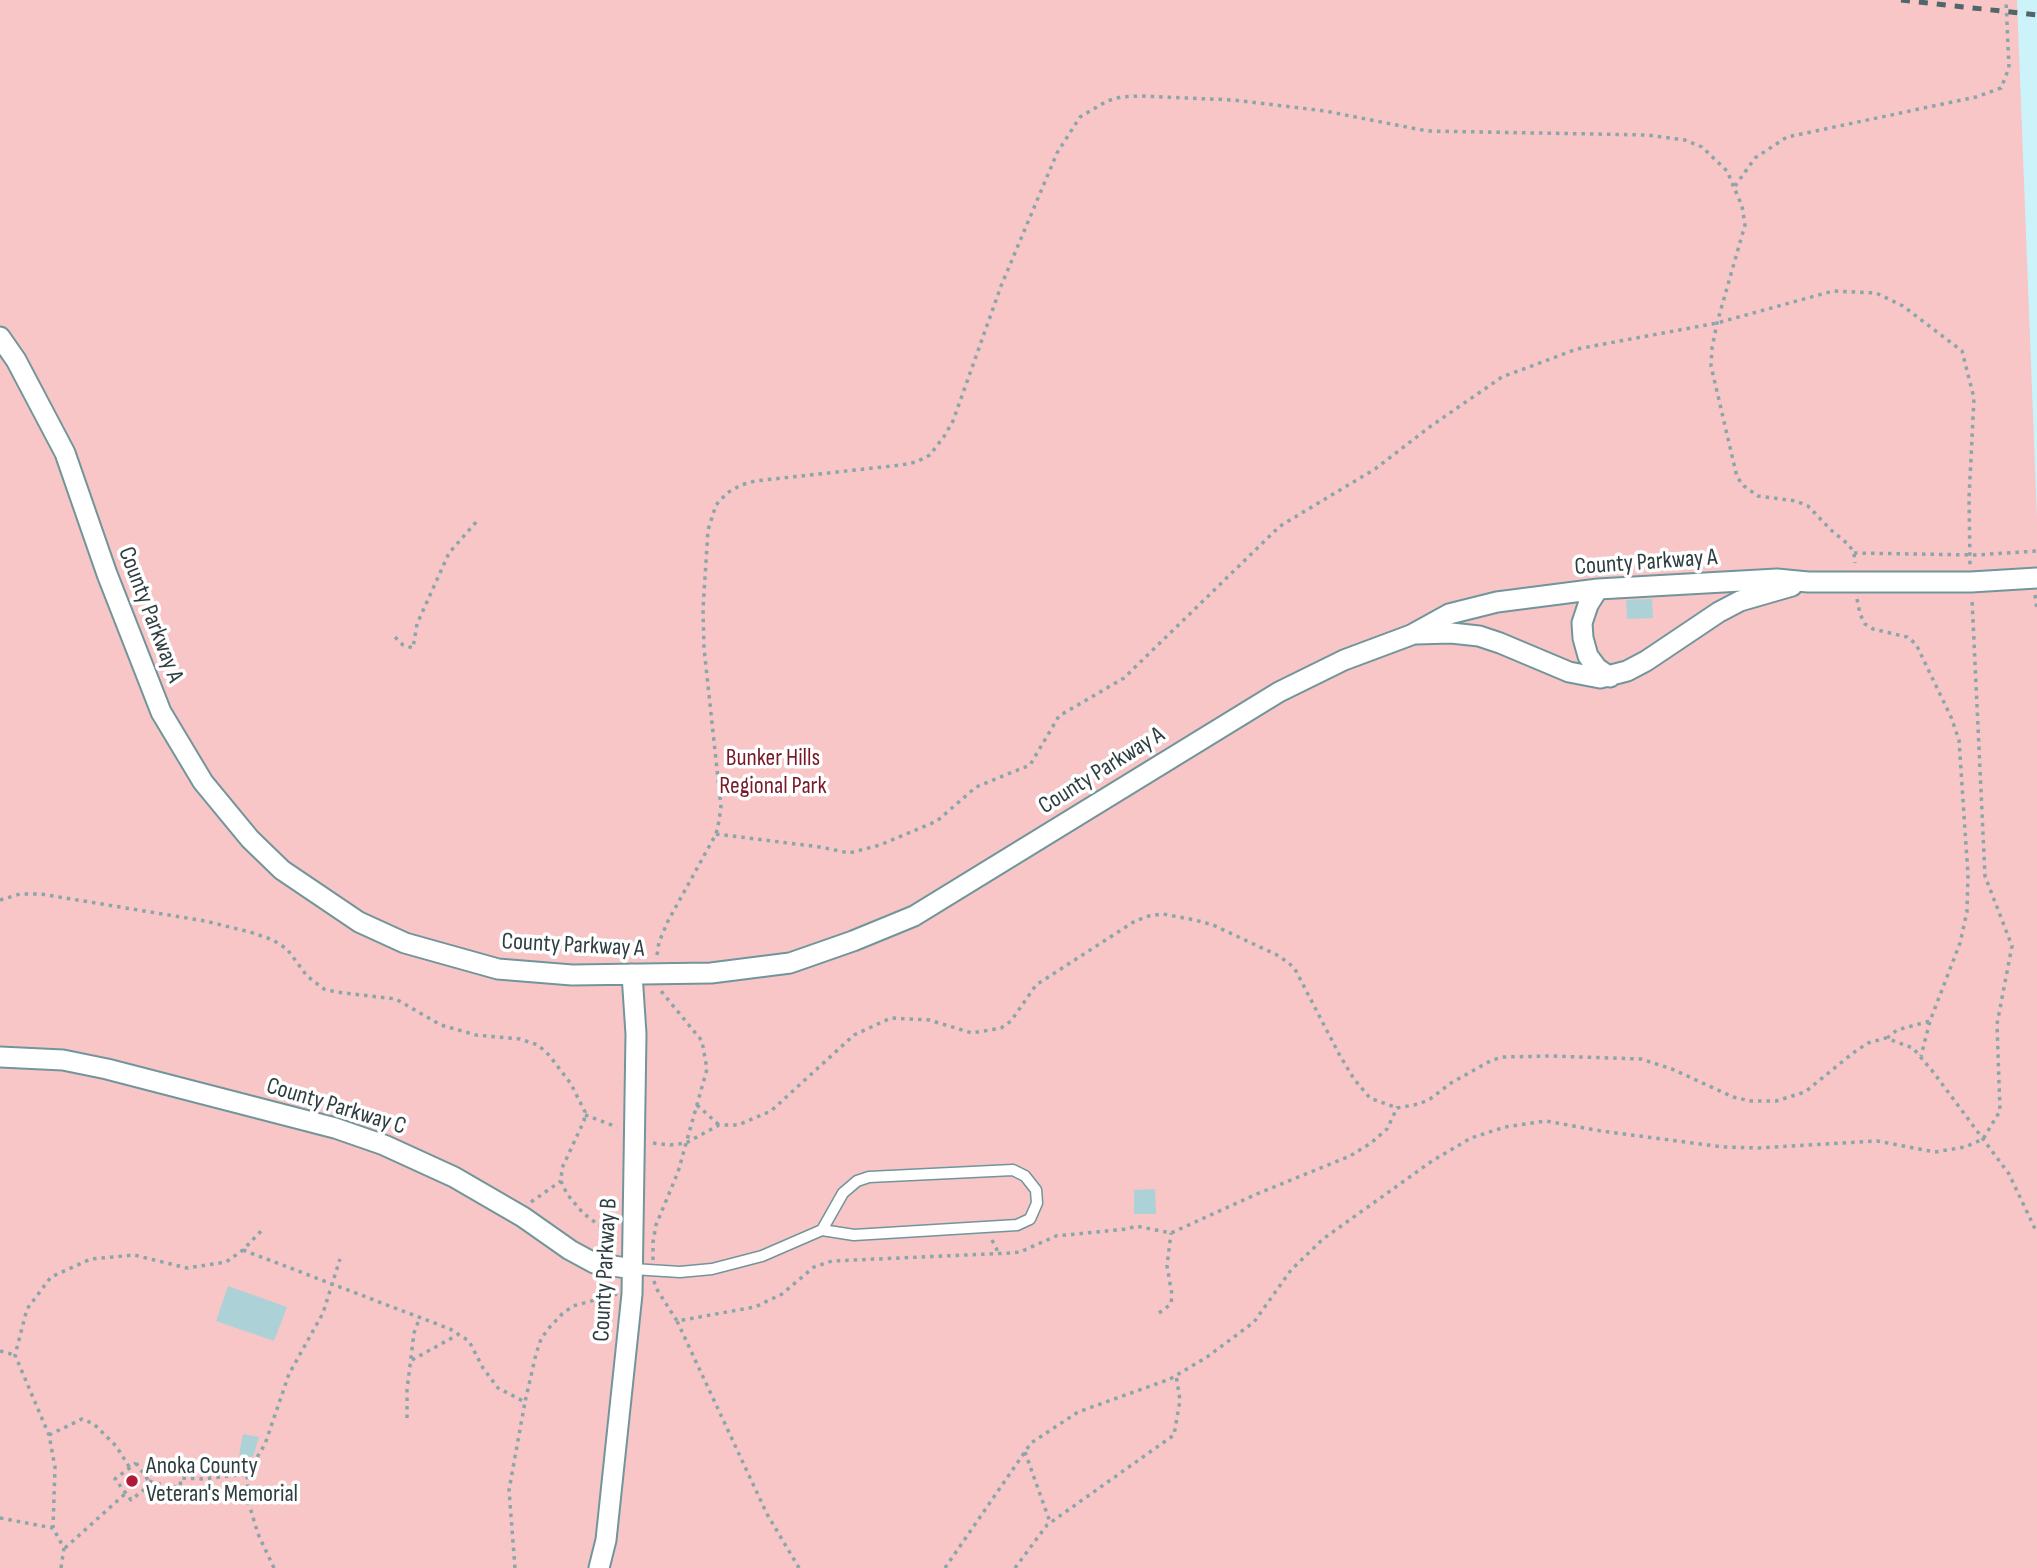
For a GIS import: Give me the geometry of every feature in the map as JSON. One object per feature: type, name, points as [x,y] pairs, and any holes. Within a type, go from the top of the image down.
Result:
[{"type":"street","name":"County Parkway A","points":[[0,337],[23,372],[65,453],[107,574],[161,712],[203,782],[250,839],[282,870],[359,922],[405,943],[498,969],[572,975],[710,973],[790,963],[853,941],[914,916],[1279,692],[1344,660],[1411,635],[1450,614],[1497,602],[1598,589],[1777,579],[1808,582],[1971,582],[2037,579]]},
{"type":"street","name":"County Parkway A","points":[[1411,635],[1451,633],[1479,636],[1569,672],[1587,677],[1610,677],[1646,661],[1740,601],[1808,582]]},
{"type":"street","points":[[1598,589],[1582,623],[1583,638],[1588,656],[1597,668],[1610,677]]},
{"type":"street","name":"County Parkway B","points":[[599,1568],[607,1540],[633,1269],[636,1034],[632,974]]},
{"type":"street","name":"County Parkway C","points":[[0,1057],[63,1060],[107,1069],[335,1128],[423,1162],[515,1213],[594,1263],[633,1269]]},
{"type":"lane","points":[[633,1269],[680,1272],[712,1269],[762,1256],[822,1230],[853,1235],[1017,1225],[1030,1219],[1037,1203],[1036,1190],[1025,1176],[1013,1170],[869,1177],[857,1181],[842,1193],[822,1230]]},
{"type":"path","points":[[1735,186],[1755,158],[1787,137],[1976,97],[2001,89],[2009,68],[2006,0]]},
{"type":"path","points":[[657,957],[659,942],[676,904],[716,834],[721,807],[704,648],[703,609],[708,530],[716,505],[741,485],[755,481],[901,466],[930,455],[953,421],[1001,286],[1057,153],[1085,112],[1107,101],[1121,97],[1233,100],[1325,111],[1427,131],[1675,138],[1708,152],[1727,171],[1735,186],[1745,225],[1717,323],[1711,366],[1737,477],[1758,496],[1796,500],[1808,506],[1854,553],[1856,570]]},
{"type":"path","points":[[716,834],[849,853],[880,845],[937,821],[976,788],[1030,765],[1059,716],[1124,678],[1280,526],[1375,470],[1431,426],[1502,377],[1577,349],[1717,323],[1833,291],[1876,293],[1903,306],[1962,351],[1974,398],[1969,555],[1986,876],[2012,946],[1997,1024],[2000,1111],[1983,1139],[1965,1147],[1935,1152],[1877,1141],[1759,1148],[1723,1147],[1546,1121],[1505,1127],[1471,1138],[1432,1161],[1323,1239],[1291,1270],[1254,1322],[1207,1357],[1176,1375],[1078,1412],[1031,1443],[945,1568]]},
{"type":"path","points":[[395,637],[403,645],[413,648],[421,615],[449,553],[477,522]]},
{"type":"path","points":[[1854,553],[1969,555],[2037,551]]},
{"type":"path","points":[[1857,596],[1865,625],[1907,637],[1916,644],[1951,717],[1959,740],[1968,875],[1967,912],[1960,943],[1930,1021],[1921,1056]]},
{"type":"path","points":[[0,901],[20,894],[41,894],[205,921],[250,932],[273,940],[287,949],[307,976],[324,989],[396,999],[441,1025],[476,1035],[520,1039],[538,1045],[550,1055],[571,1084],[585,1112],[584,1121],[562,1168],[561,1181],[566,1194],[583,1213],[614,1236]]},
{"type":"path","points":[[686,1143],[719,1125],[738,1125],[771,1111],[854,1035],[891,1018],[929,1020],[972,1033],[1001,1028],[1011,1021],[1036,985],[1135,921],[1163,914],[1213,925],[1289,963],[1296,971],[1354,1079],[1370,1098],[1396,1108],[1430,1099],[1451,1083],[1492,1060],[1517,1056],[1605,1056],[1641,1059],[1672,1069],[1733,1097],[1751,1101],[1776,1101],[1805,1092],[1868,1043],[1886,1038],[1897,1030],[1930,1021]]},
{"type":"path","points":[[653,1242],[707,1069],[705,1049],[692,1027],[661,992]]},
{"type":"path","points":[[1886,1038],[1913,1048],[1921,1056],[2009,1174],[2037,1233]]},
{"type":"path","points":[[697,1105],[719,1125]]},
{"type":"path","points":[[677,1321],[755,1307],[782,1294],[814,1267],[832,1261],[1020,1252],[1056,1236],[1136,1227],[1171,1233],[1350,1156],[1387,1129],[1396,1108]]},
{"type":"path","points":[[515,1213],[561,1181]]},
{"type":"path","points":[[61,1568],[64,1548],[53,1528],[55,1467],[49,1435],[15,1355],[27,1309],[51,1277],[92,1259],[134,1255],[187,1268],[226,1262],[243,1250],[263,1229]]},
{"type":"path","points":[[1159,1313],[1171,1304],[1167,1266],[1171,1233]]},
{"type":"path","points":[[243,1250],[420,1316],[459,1334],[469,1341],[483,1368],[498,1388],[525,1402]]},
{"type":"path","points":[[274,1568],[258,1534],[249,1504],[247,1474],[265,1444],[289,1374],[323,1313],[340,1259]]},
{"type":"path","points":[[515,1568],[509,1490],[525,1402],[541,1339],[562,1314],[573,1306],[609,1294]]},
{"type":"path","points":[[661,1296],[677,1321],[767,1514],[799,1568]]},
{"type":"path","points":[[407,1418],[407,1390],[414,1333],[420,1316]]},
{"type":"path","points":[[411,1361],[459,1334]]},
{"type":"path","points":[[0,1351],[15,1355]]},
{"type":"path","points":[[1015,1568],[1050,1522],[1174,1435],[1180,1400],[1176,1375]]},
{"type":"path","points":[[49,1435],[82,1419],[94,1424],[116,1446],[130,1468]]},
{"type":"path","points":[[1025,1451],[1050,1522]]},
{"type":"path","points":[[136,1463],[151,1484],[131,1500],[115,1479],[130,1468],[136,1463]]},
{"type":"path","points":[[149,1480],[180,1487],[181,1478],[203,1479],[247,1474]]},
{"type":"path","points":[[148,1487],[163,1485]]},
{"type":"path","points":[[64,1548],[126,1493]]},
{"type":"path","points":[[0,1518],[53,1528]]},
{"type":"green space","name":"Bunker Hills Regional Park","points":[[0,0],[2017,0],[2037,519],[2037,1568],[0,1568]]},
{"type":"building","points":[[1652,599],[1653,618],[1627,619],[1626,600]]},
{"type":"building","points":[[1155,1189],[1156,1214],[1134,1214],[1134,1190]]},
{"type":"building","points":[[228,1286],[287,1307],[274,1341],[216,1321]]},
{"type":"building","points":[[243,1434],[259,1437],[253,1457],[239,1455]]},
{"type":"railway","points":[[1901,0],[2037,15]]},
{"type":"place","name":"Anoka County Veteran's Memorial","points":[[132,1481]]}]
